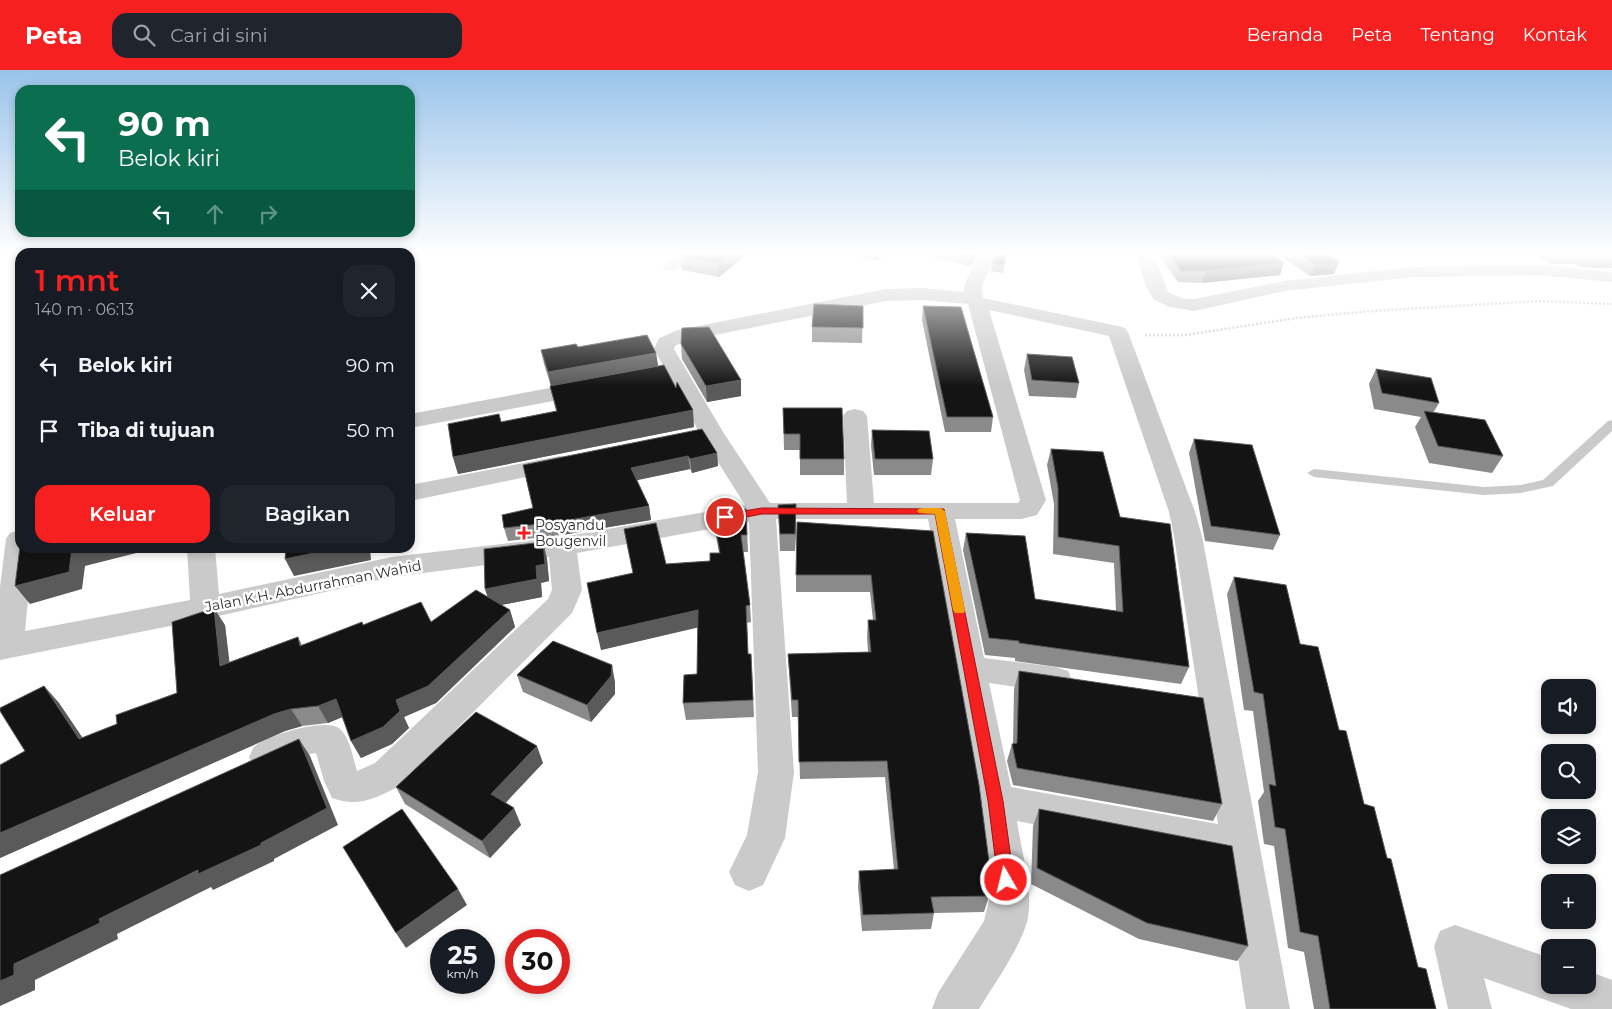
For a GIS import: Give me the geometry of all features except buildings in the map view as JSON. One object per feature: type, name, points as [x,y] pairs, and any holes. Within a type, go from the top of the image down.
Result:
[{"type":"street","points":[[749,872],[766,838],[776,772],[762,511],[701,434],[666,373],[664,345],[678,336],[872,298]]},
{"type":"street","name":"Jalan K.H. Abdurrahman Wahid","points":[[4,647],[205,608],[389,557],[562,546],[762,511],[1021,511],[1028,509],[1033,500],[977,298]]},
{"type":"street","points":[[1002,298],[1118,332],[1182,512],[1188,536],[1201,701],[1240,846],[1268,1009]]},
{"type":"street","points":[[1166,298],[1194,305],[1228,298]]},
{"type":"street","points":[[415,420],[609,384]]},
{"type":"street","points":[[855,416],[861,511]]},
{"type":"street","points":[[415,492],[585,458]]},
{"type":"street","points":[[940,511],[995,801],[1009,900],[1007,919],[999,936],[954,1009]]},
{"type":"street","points":[[235,772],[298,743],[314,738],[326,738],[333,744],[338,775],[345,787],[355,788],[388,774],[561,605],[567,590],[562,546]]},
{"type":"street","points":[[4,647],[18,553]]},
{"type":"street","points":[[201,553],[205,608]]},
{"type":"street","points":[[970,668],[1088,685]]},
{"type":"street","points":[[995,801],[1240,846]]},
{"type":"street","points":[[1470,1009],[1455,946],[1541,977]]},
{"type":"street","points":[[1590,994],[1612,1002]]},
{"type":"lane","points":[[1314,474],[1484,491],[1521,489],[1548,483],[1612,424]]},
{"type":"path","points":[[1118,332],[1143,335],[1186,335],[1335,314],[1539,301],[1612,304]]},
{"type":"slow traffic","points":[[923,511],[940,511],[959,610]]},
{"type":"place","name":"Posyandu Bougenvil","points":[[524,533]]},
{"type":"route","points":[[725,517],[762,511],[940,511],[995,801],[1006,880]]}]
